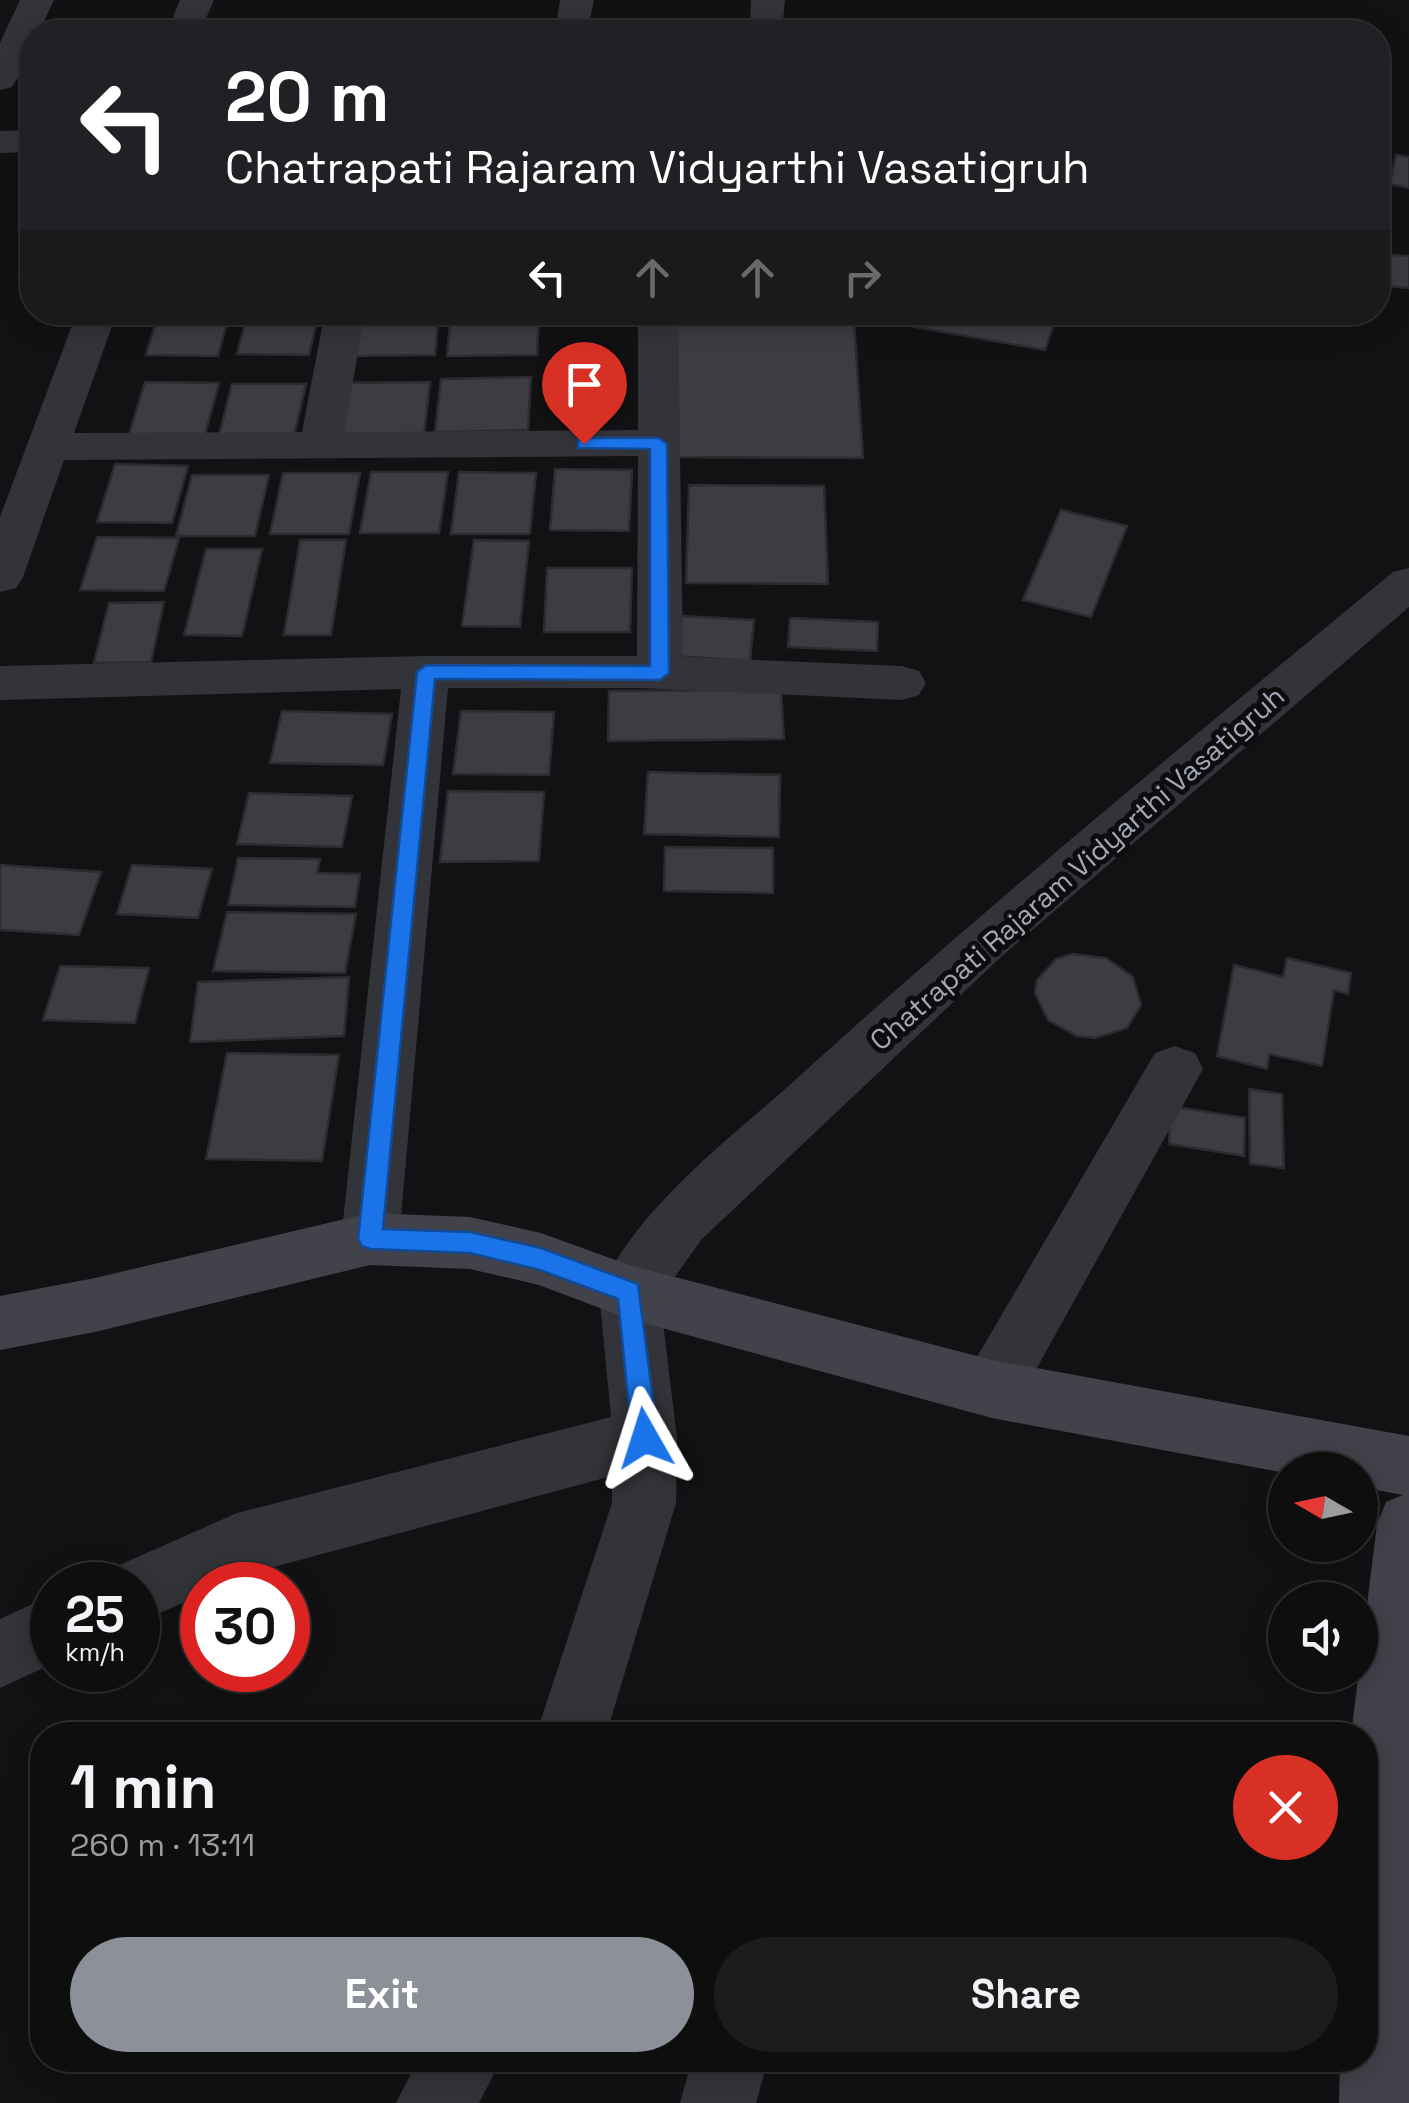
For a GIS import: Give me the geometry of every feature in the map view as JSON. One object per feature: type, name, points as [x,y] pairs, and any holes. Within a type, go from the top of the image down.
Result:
[{"type":"street","points":[[0,80],[20,37]]},
{"type":"street","points":[[0,577],[92,325]]},
{"type":"street","points":[[322,446],[343,325]]},
{"type":"street","points":[[658,325],[660,673]]},
{"type":"street","points":[[46,447],[659,444]]},
{"type":"street","name":"Chatrapati Rajaram Vidyarthi Vasatigruh","points":[[630,1292],[680,1222],[983,942],[1408,586]]},
{"type":"street","points":[[370,1239],[426,672]]},
{"type":"street","points":[[0,684],[426,672],[660,673],[902,682]]},
{"type":"street","points":[[992,1389],[1175,1069]]},
{"type":"street","points":[[0,1323],[95,1305],[370,1239],[470,1242],[541,1259],[630,1292],[992,1389],[1409,1466]]},
{"type":"street","points":[[576,1722],[644,1503],[645,1438],[630,1292]]},
{"type":"street","points":[[160,1580],[236,1544],[645,1438]]},
{"type":"street","points":[[1378,2036],[1382,1768],[1409,1524]]},
{"type":"street","points":[[0,1654],[30,1640]]},
{"type":"street","points":[[434,2103],[454,2072]]},
{"type":"street","points":[[718,2103],[727,2072]]},
{"type":"street","points":[[1377,2072],[1377,2103]]},
{"type":"building","points":[[1396,155],[1409,157],[1409,188],[1390,184]]},
{"type":"building","points":[[1390,255],[1409,256],[1409,288],[1390,286]]},
{"type":"building","points":[[155,325],[226,325],[218,356],[146,355]]},
{"type":"building","points":[[245,325],[316,325],[309,355],[237,354]]},
{"type":"building","points":[[349,325],[438,325],[435,355],[345,356]]},
{"type":"building","points":[[450,325],[538,325],[537,355],[447,356]]},
{"type":"building","points":[[671,325],[854,325],[863,458],[668,457]]},
{"type":"building","points":[[910,325],[1054,325],[1045,350]]},
{"type":"building","points":[[531,377],[528,430],[435,432],[441,379]]},
{"type":"building","points":[[145,382],[219,383],[204,438],[128,438]]},
{"type":"building","points":[[430,382],[424,435],[331,437],[339,383]]},
{"type":"building","points":[[232,384],[306,384],[293,440],[218,440]]},
{"type":"building","points":[[115,464],[188,466],[172,523],[97,522]]},
{"type":"building","points":[[555,469],[632,470],[629,531],[550,530]]},
{"type":"building","points":[[371,472],[448,472],[439,533],[360,533]]},
{"type":"building","points":[[459,472],[536,473],[530,534],[451,534]]},
{"type":"building","points":[[283,473],[360,473],[349,534],[270,534]]},
{"type":"building","points":[[192,475],[269,475],[255,536],[176,536]]},
{"type":"building","points":[[689,485],[824,486],[828,584],[686,583]]},
{"type":"building","points":[[1061,510],[1127,526],[1091,617],[1023,600]]},
{"type":"building","points":[[97,537],[179,538],[164,591],[80,590]]},
{"type":"building","points":[[300,540],[346,540],[331,635],[284,635]]},
{"type":"building","points":[[474,540],[529,541],[520,627],[462,626]]},
{"type":"building","points":[[206,549],[262,549],[242,636],[184,635]]},
{"type":"building","points":[[547,568],[632,568],[630,632],[544,632]]},
{"type":"building","points":[[164,602],[151,662],[94,663],[109,603]]},
{"type":"building","points":[[682,616],[754,620],[750,661],[676,656]]},
{"type":"building","points":[[790,618],[878,622],[877,651],[788,647]]},
{"type":"building","points":[[781,690],[784,739],[608,741],[609,691]]},
{"type":"building","points":[[282,711],[392,714],[383,765],[270,763]]},
{"type":"building","points":[[461,711],[554,712],[549,775],[453,774]]},
{"type":"building","points":[[648,772],[780,775],[779,837],[644,834]]},
{"type":"building","points":[[448,791],[544,792],[539,861],[440,862]]},
{"type":"building","points":[[249,793],[352,796],[342,847],[237,844]]},
{"type":"building","points":[[665,847],[773,848],[773,893],[664,891]]},
{"type":"building","points":[[238,858],[320,859],[317,873],[360,874],[355,907],[228,905]]},
{"type":"building","points":[[0,865],[101,872],[79,935],[0,930]]},
{"type":"building","points":[[132,865],[212,869],[198,918],[117,914]]},
{"type":"building","points":[[227,912],[356,914],[345,973],[213,971]]},
{"type":"building","points":[[1072,954],[1106,958],[1133,977],[1141,1005],[1127,1028],[1095,1038],[1077,1036],[1048,1020],[1035,993],[1037,980],[1056,959]]},
{"type":"building","points":[[1287,958],[1351,973],[1348,994],[1334,990],[1322,1066],[1269,1054],[1267,1069],[1217,1056],[1234,965],[1283,977]]},
{"type":"building","points":[[60,966],[149,968],[135,1023],[43,1020]]},
{"type":"building","points":[[349,977],[344,1036],[190,1042],[198,982]]},
{"type":"building","points":[[227,1053],[339,1055],[322,1161],[206,1159]]},
{"type":"building","points":[[1249,1089],[1282,1094],[1284,1168],[1250,1164]]},
{"type":"building","points":[[1171,1106],[1245,1118],[1244,1156],[1169,1144]]},
{"type":"route","points":[[584,444],[659,444],[660,673],[426,672],[370,1239],[470,1242],[541,1259],[630,1292],[645,1438]]}]
